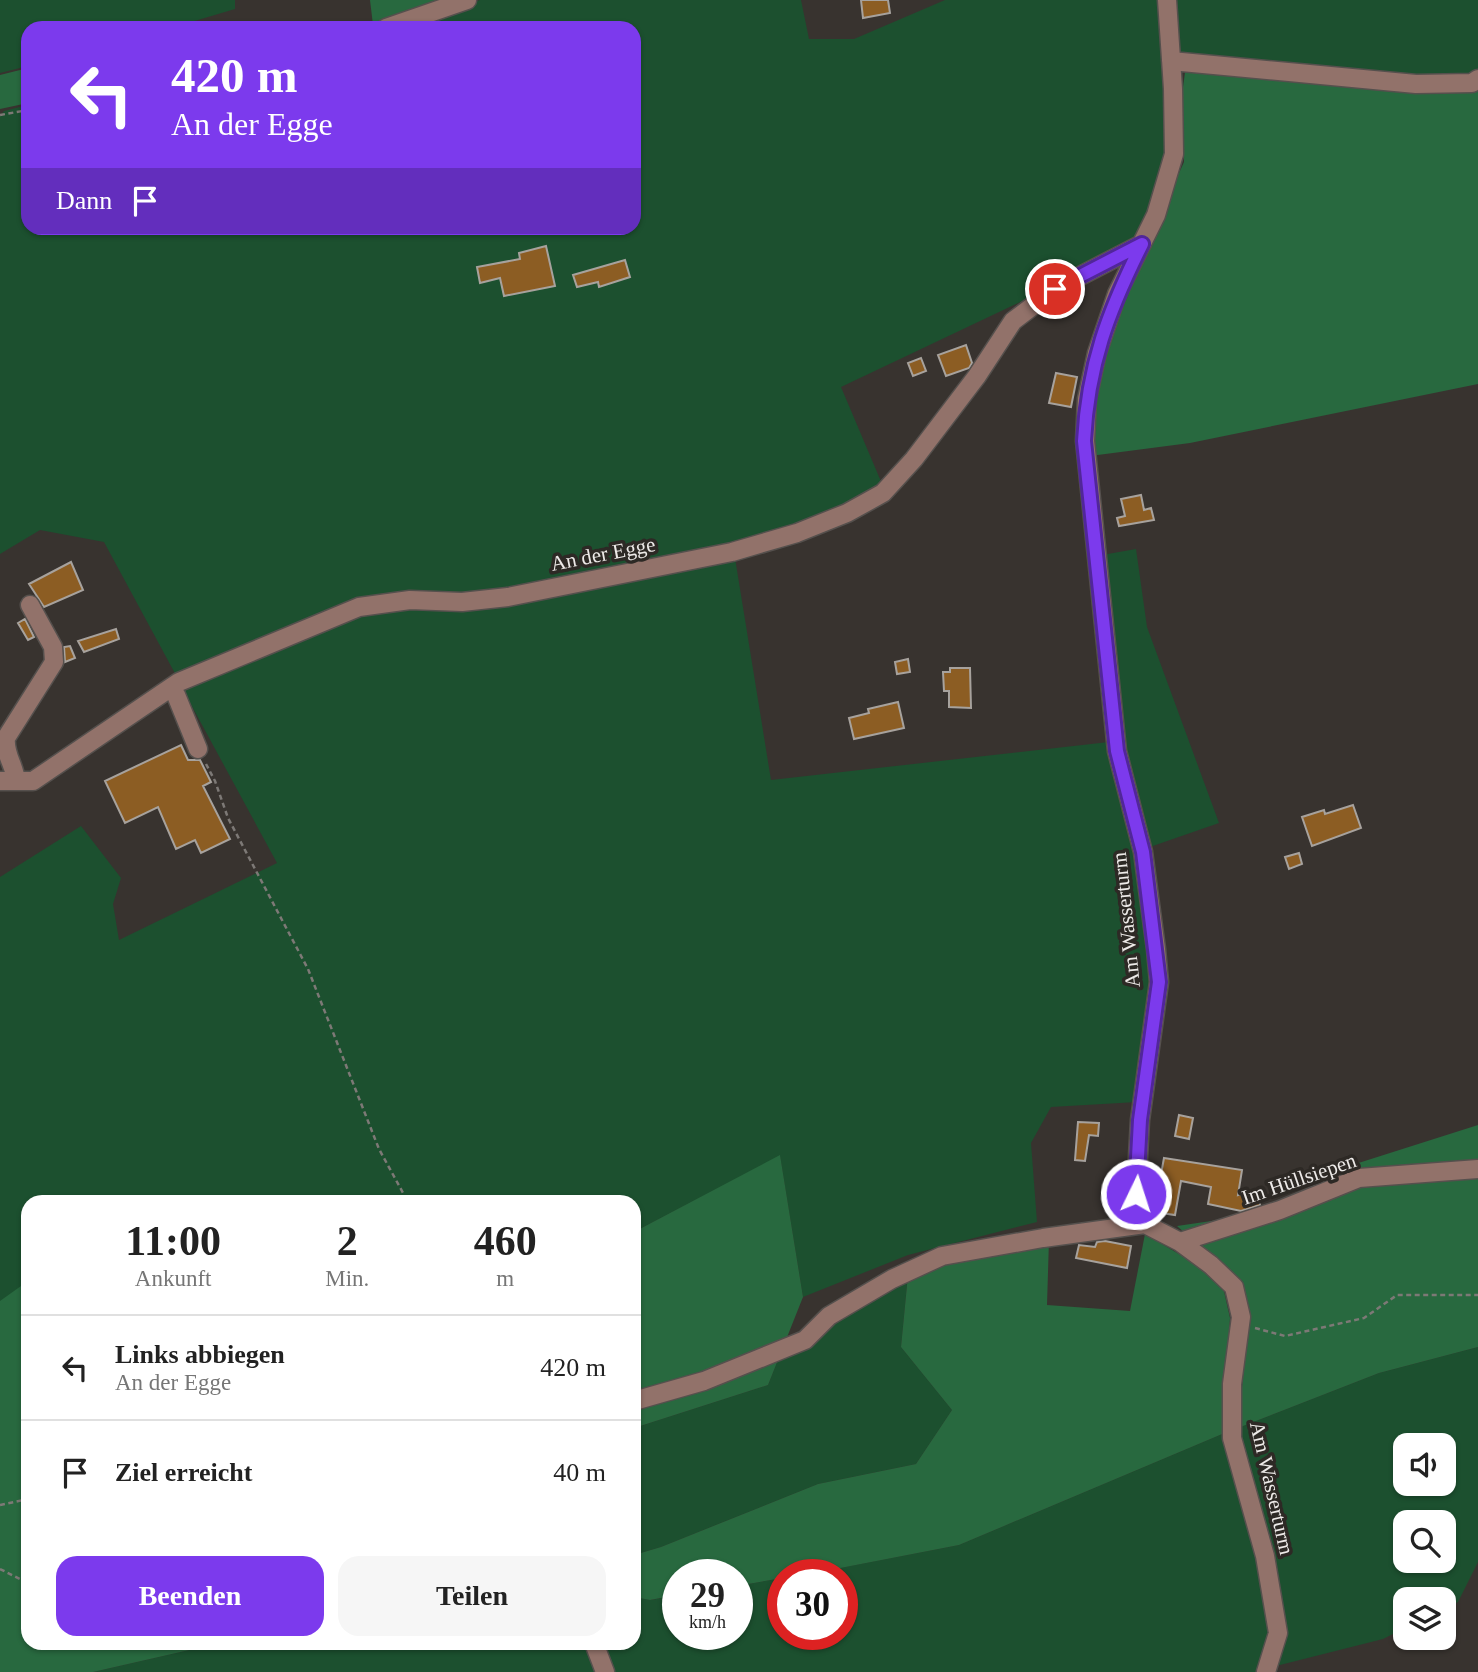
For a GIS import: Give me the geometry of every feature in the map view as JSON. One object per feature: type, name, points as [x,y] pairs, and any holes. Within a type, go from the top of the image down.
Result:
[{"type":"street","points":[[411,21],[467,0]]},
{"type":"street","name":"Am Wasserturm","points":[[1167,0],[1174,155],[1156,215],[1117,294],[1097,353],[1087,399],[1084,441],[1117,751],[1143,852],[1159,982],[1140,1120],[1136,1194],[1145,1224],[1180,1242],[1211,1265],[1234,1287],[1241,1317],[1232,1384],[1232,1438],[1265,1556],[1278,1633],[1266,1672]]},
{"type":"street","points":[[1171,61],[1416,84],[1472,83],[1478,79]]},
{"type":"street","name":"An der Egge","points":[[8,781],[33,781],[179,682],[359,607],[410,600],[462,602],[508,597],[732,552],[797,533],[847,513],[883,493],[914,459],[977,376],[1013,321],[1055,289],[1142,244]]},
{"type":"street","points":[[8,781],[13,766],[6,752],[6,738],[54,662],[53,647],[30,605]]},
{"type":"street","points":[[170,688],[176,695],[198,749]]},
{"type":"street","name":"Im Hüllsiepen","points":[[1180,1242],[1279,1210],[1359,1178],[1478,1169]]},
{"type":"street","points":[[641,1399],[704,1381],[805,1340],[829,1317],[892,1279],[942,1256],[1145,1224]]},
{"type":"street","points":[[597,1650],[605,1672]]},
{"type":"path","points":[[0,115],[21,111]]},
{"type":"path","points":[[198,749],[215,781],[228,818],[308,969],[374,1138],[404,1195]]},
{"type":"path","points":[[1241,1317],[1254,1328],[1285,1336],[1364,1318],[1397,1295],[1478,1295]]},
{"type":"path","points":[[0,1505],[21,1500]]},
{"type":"path","points":[[0,1569],[21,1580]]},
{"type":"green space","points":[[0,0],[235,0],[235,9],[195,21],[21,21],[21,68],[0,73]]},
{"type":"green space","points":[[370,0],[448,0],[385,21],[373,21]]},
{"type":"green space","points":[[480,0],[801,0],[809,39],[854,39],[945,0],[1163,0],[1170,154],[1134,252],[1054,286],[841,387],[888,498],[734,549],[507,594],[415,596],[178,679],[104,542],[40,530],[0,554],[0,116],[4,111],[21,107],[21,235],[641,235],[641,21],[422,21]]},
{"type":"green space","points":[[1172,0],[1478,0],[1478,89],[1437,78],[1175,56]]},
{"type":"green space","points":[[1186,65],[1478,88],[1478,384],[1190,443],[1090,456],[1092,403],[1103,355],[1122,299],[1184,162],[1181,102]]},
{"type":"green space","points":[[21,70],[21,104],[0,109],[0,75]]},
{"type":"green space","points":[[1136,549],[1147,627],[1219,823],[1147,848],[1124,754],[1102,555]]},
{"type":"green space","points":[[735,558],[771,780],[1109,742],[1141,870],[1152,1013],[1137,1102],[1051,1107],[1031,1143],[1037,1222],[908,1255],[803,1297],[780,1156],[641,1228],[641,1195],[21,1195],[21,1287],[0,1302],[0,877],[81,826],[121,878],[113,904],[119,940],[277,863],[182,688],[342,618]]},
{"type":"green space","points":[[1478,1125],[1478,1347],[1379,1373],[1238,1428],[1249,1316],[1241,1283],[1177,1226],[1232,1218],[1354,1180],[1349,1166]]},
{"type":"green space","points":[[780,1155],[803,1297],[768,1385],[641,1426],[641,1228]]},
{"type":"green space","points":[[1145,1234],[1206,1270],[1224,1291],[1230,1318],[1226,1385],[1227,1432],[959,1545],[858,1564],[858,1559],[767,1559],[767,1581],[753,1583],[753,1559],[662,1559],[662,1598],[641,1598],[641,1553],[818,1484],[916,1464],[952,1410],[901,1347],[908,1275],[939,1263],[1049,1240],[1047,1305],[1130,1311]]},
{"type":"green space","points":[[908,1275],[901,1347],[952,1410],[916,1464],[818,1484],[641,1553],[641,1426],[768,1385],[779,1357],[836,1318]]},
{"type":"green space","points":[[21,1286],[21,1650],[189,1650],[93,1672],[0,1672],[0,1301]]},
{"type":"green space","points":[[1478,1347],[1478,1562],[1458,1602],[1456,1603],[1456,1587],[1393,1587],[1393,1634],[1383,1639],[1272,1667],[1282,1631],[1238,1428],[1379,1373]]},
{"type":"green space","points":[[1227,1432],[1254,1541],[1272,1633],[1260,1672],[93,1672],[189,1650],[641,1650],[641,1598],[662,1598],[662,1650],[753,1650],[753,1583],[767,1581],[767,1650],[858,1650],[858,1564],[959,1545]]},
{"type":"building","points":[[861,0],[888,0],[890,13],[863,18]]},
{"type":"building","points":[[546,246],[555,286],[504,296],[500,278],[480,283],[477,267],[520,259],[519,253]]},
{"type":"building","points":[[625,260],[630,277],[599,287],[598,282],[577,287],[573,275]]},
{"type":"building","points":[[966,345],[972,363],[969,368],[946,376],[938,355]]},
{"type":"building","points":[[921,358],[926,371],[913,376],[908,363]]},
{"type":"building","points":[[1056,373],[1077,377],[1071,407],[1049,403]]},
{"type":"building","points":[[1141,495],[1144,510],[1151,508],[1154,520],[1119,526],[1117,518],[1125,516],[1121,499]]},
{"type":"building","points":[[71,562],[83,590],[44,607],[29,584]]},
{"type":"building","points":[[25,619],[34,637],[28,640],[18,623]]},
{"type":"building","points":[[116,629],[119,639],[84,652],[78,641]]},
{"type":"building","points":[[70,646],[75,658],[65,662],[64,647]]},
{"type":"building","points":[[908,659],[910,672],[897,674],[895,662]]},
{"type":"building","points":[[950,668],[970,668],[971,708],[949,707],[949,691],[944,691],[943,672],[950,672]]},
{"type":"building","points":[[898,702],[904,728],[854,739],[849,718],[869,713],[868,709]]},
{"type":"building","points":[[181,745],[188,760],[200,760],[211,782],[203,786],[230,839],[201,853],[195,840],[176,849],[158,807],[125,823],[105,781]]},
{"type":"building","points":[[1353,805],[1361,828],[1312,846],[1302,817],[1324,810],[1325,814]]},
{"type":"building","points":[[1299,853],[1302,864],[1289,869],[1285,857]]},
{"type":"building","points":[[1179,1115],[1193,1118],[1189,1139],[1175,1136]]},
{"type":"building","points":[[1078,1122],[1099,1123],[1098,1136],[1089,1135],[1085,1161],[1075,1160]]},
{"type":"building","points":[[1164,1158],[1242,1170],[1238,1195],[1256,1190],[1260,1205],[1241,1211],[1208,1204],[1211,1187],[1181,1181],[1175,1215],[1154,1212]]},
{"type":"building","points":[[1097,1242],[1131,1246],[1127,1268],[1076,1258],[1079,1245],[1095,1247]]},
{"type":"route","points":[[1055,289],[1142,244],[1117,294],[1097,353],[1087,399],[1084,441],[1117,751],[1143,852],[1159,982],[1140,1120],[1136,1194]]}]
